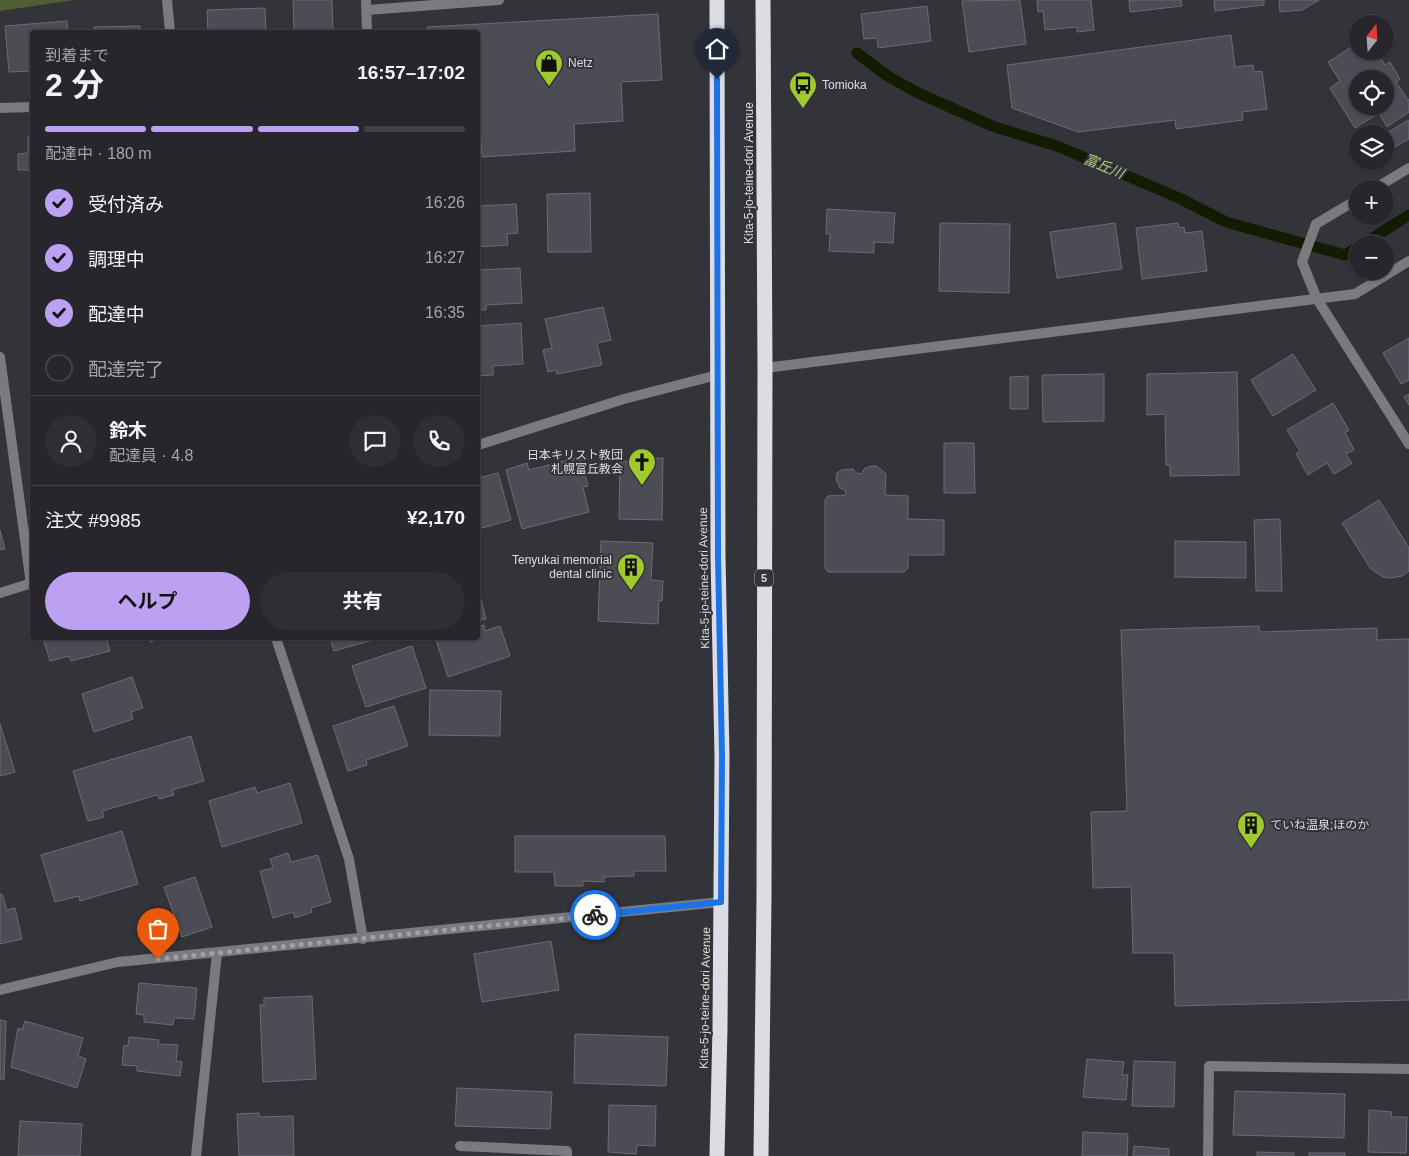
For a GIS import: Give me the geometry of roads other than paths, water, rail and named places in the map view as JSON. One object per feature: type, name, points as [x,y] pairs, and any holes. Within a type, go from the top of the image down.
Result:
[{"type":"highway","name":"Kita-5-jo-teine-dori Avenue","points":[[717,0],[718,566],[722,756],[717,1156]]},
{"type":"highway","name":"Kita-5-jo-teine-dori Avenue","points":[[761,1156],[764,1004],[765,368],[763,0]]},
{"type":"street","points":[[167,0],[170,30]]},
{"type":"street","points":[[367,30],[366,5],[499,0]]},
{"type":"street","points":[[0,108],[30,107]]},
{"type":"street","points":[[1389,180],[1409,168]]},
{"type":"street","points":[[1349,204],[1316,224],[1302,262],[1317,300],[1409,444]]},
{"type":"street","points":[[765,368],[1355,294],[1409,260]]},
{"type":"street","points":[[0,356],[30,570]]},
{"type":"street","points":[[480,444],[624,399],[717,375]]},
{"type":"street","points":[[0,594],[30,585]]},
{"type":"street","points":[[277,640],[349,859],[363,939]]},
{"type":"street","points":[[0,990],[118,962],[721,902]]},
{"type":"street","points":[[196,1156],[217,953]]},
{"type":"street","points":[[1208,1156],[1209,1066],[1409,1069]]},
{"type":"street","points":[[460,1146],[567,1151],[567,1156]]},
{"type":"waterway","name":"富丘川","points":[[857,53],[886,75],[916,92],[992,126],[1057,146],[1179,198],[1226,222],[1345,255],[1349,253]]},
{"type":"waterway","name":"富丘川","points":[[1377,235],[1409,215]]},
{"type":"place","name":"Netz","points":[[549,87]]},
{"type":"place","name":"Tomioka","points":[[803,109]]},
{"type":"place","name":"日本キリスト教団 札幌富丘教会","points":[[642,486]]},
{"type":"place","name":"Tenyukai memorial dental clinic","points":[[631,591]]},
{"type":"place","name":"ていね温泉;ほのか","points":[[1251,849]]}]
